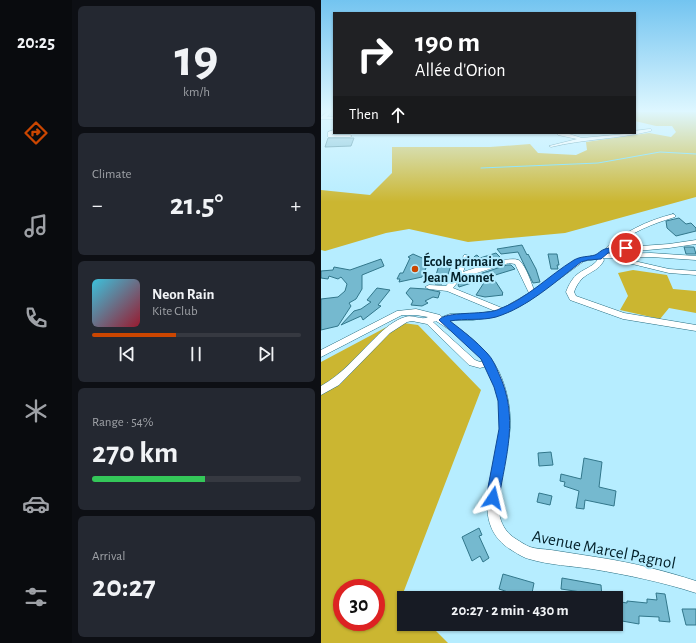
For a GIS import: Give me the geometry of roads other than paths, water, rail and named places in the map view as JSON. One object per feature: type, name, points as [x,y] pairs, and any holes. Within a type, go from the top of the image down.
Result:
[{"type":"street","points":[[551,146],[570,142]]},
{"type":"street","points":[[673,216],[636,228],[612,244],[599,264],[577,278],[570,292],[573,298],[623,316],[696,328]]},
{"type":"street","points":[[321,391],[336,382],[387,331],[403,320],[417,318],[425,322],[450,317],[480,316],[502,311],[526,299],[578,261],[588,257],[696,242]]},
{"type":"street","points":[[603,256],[618,259],[651,255],[696,258]]},
{"type":"street","points":[[448,289],[458,276],[465,256]]},
{"type":"street","points":[[625,258],[669,271],[696,273]]},
{"type":"street","points":[[458,276],[515,261],[518,263],[531,291],[534,293]]},
{"type":"street","points":[[429,287],[448,289],[502,311]]},
{"type":"street","points":[[480,316],[492,308],[526,299]]},
{"type":"street","name":"Avenue Marcel Pagnol","points":[[321,354],[400,313],[413,311],[436,320],[473,344],[489,362],[500,387],[505,414],[505,429],[493,498],[493,513],[497,527],[504,539],[516,548],[529,554],[647,572],[669,577],[696,587]]},
{"type":"waterway","points":[[481,168],[598,163],[660,152],[696,154]]},
{"type":"place","name":"École primaire Jean Monnet","points":[[415,269]]}]
